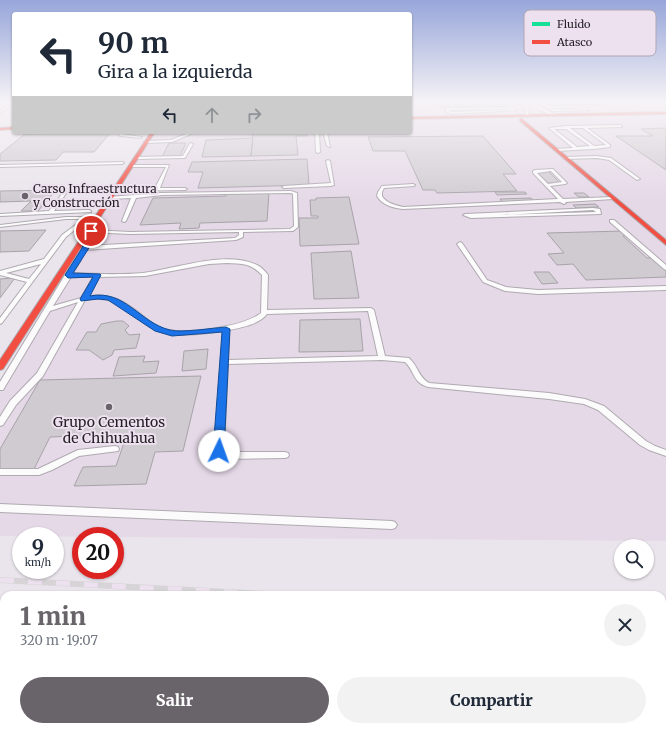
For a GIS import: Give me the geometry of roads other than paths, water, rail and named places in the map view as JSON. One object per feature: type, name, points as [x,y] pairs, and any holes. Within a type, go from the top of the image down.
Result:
[{"type":"main road","points":[[541,135],[565,158],[666,243]]},
{"type":"main road","points":[[0,367],[134,162],[143,137]]},
{"type":"main road","points":[[113,175],[143,137]]},
{"type":"main road","points":[[41,283],[86,214]]},
{"type":"lane","points":[[120,135],[175,140],[187,135]]},
{"type":"lane","points":[[317,135],[318,152]]},
{"type":"lane","points":[[326,135],[329,146]]},
{"type":"lane","points":[[560,135],[576,148]]},
{"type":"lane","points":[[577,135],[594,148]]},
{"type":"lane","points":[[557,150],[609,146],[595,135]]},
{"type":"lane","points":[[317,140],[327,140]]},
{"type":"lane","points":[[134,162],[184,158],[191,144]]},
{"type":"lane","points":[[565,158],[597,157],[610,159],[638,179]]},
{"type":"lane","points":[[113,194],[158,189],[329,186],[333,184],[328,161]]},
{"type":"lane","points":[[134,162],[168,166],[158,189]]},
{"type":"lane","points":[[0,166],[122,163]]},
{"type":"lane","points":[[546,185],[565,183],[552,170],[535,171],[546,185],[572,210],[593,209],[598,210],[599,213],[471,217],[465,215],[572,210]]},
{"type":"lane","points":[[413,185],[383,187],[379,194],[381,199],[387,204],[403,208],[613,198]]},
{"type":"lane","points":[[0,388],[85,248],[91,228],[130,232],[294,229],[296,227],[295,193],[284,191],[162,194],[134,197],[113,194]]},
{"type":"lane","points":[[50,213],[65,192]]},
{"type":"lane","points":[[124,221],[134,197]]},
{"type":"lane","points":[[0,215],[50,213],[86,214]]},
{"type":"lane","points":[[0,226],[86,214]]},
{"type":"lane","points":[[0,322],[44,261],[67,233],[86,214]]},
{"type":"lane","points":[[612,221],[666,268]]},
{"type":"lane","points":[[85,248],[236,239],[241,236],[242,230]]},
{"type":"lane","points":[[460,244],[485,282],[505,289],[538,292],[666,288]]},
{"type":"lane","points":[[0,273],[44,261]]},
{"type":"lane","points":[[47,310],[84,299],[98,297],[110,298],[158,329],[172,333],[226,329],[257,321],[262,317],[264,312],[265,275],[258,267],[249,263],[206,263],[147,274],[68,275]]},
{"type":"lane","points":[[0,273],[30,282]]},
{"type":"lane","points":[[0,423],[13,403],[40,374],[98,275]]},
{"type":"lane","points":[[264,312],[371,310],[382,358]]},
{"type":"lane","points":[[226,329],[220,454],[226,456],[285,455]]},
{"type":"lane","points":[[224,362],[382,358],[403,359],[407,360],[412,365],[420,381],[428,385],[549,396],[585,402],[601,408],[643,443],[666,454]]},
{"type":"lane","points":[[0,472],[39,472],[78,453],[115,449]]},
{"type":"lane","points":[[0,508],[392,525]]},
{"type":"railway","points":[[0,580],[208,591]]},
{"type":"place","name":"Carso Infraestructura y Construcción","points":[[25,196]]},
{"type":"place","name":"Grupo Cementos de Chihuahua","points":[[109,407]]}]
